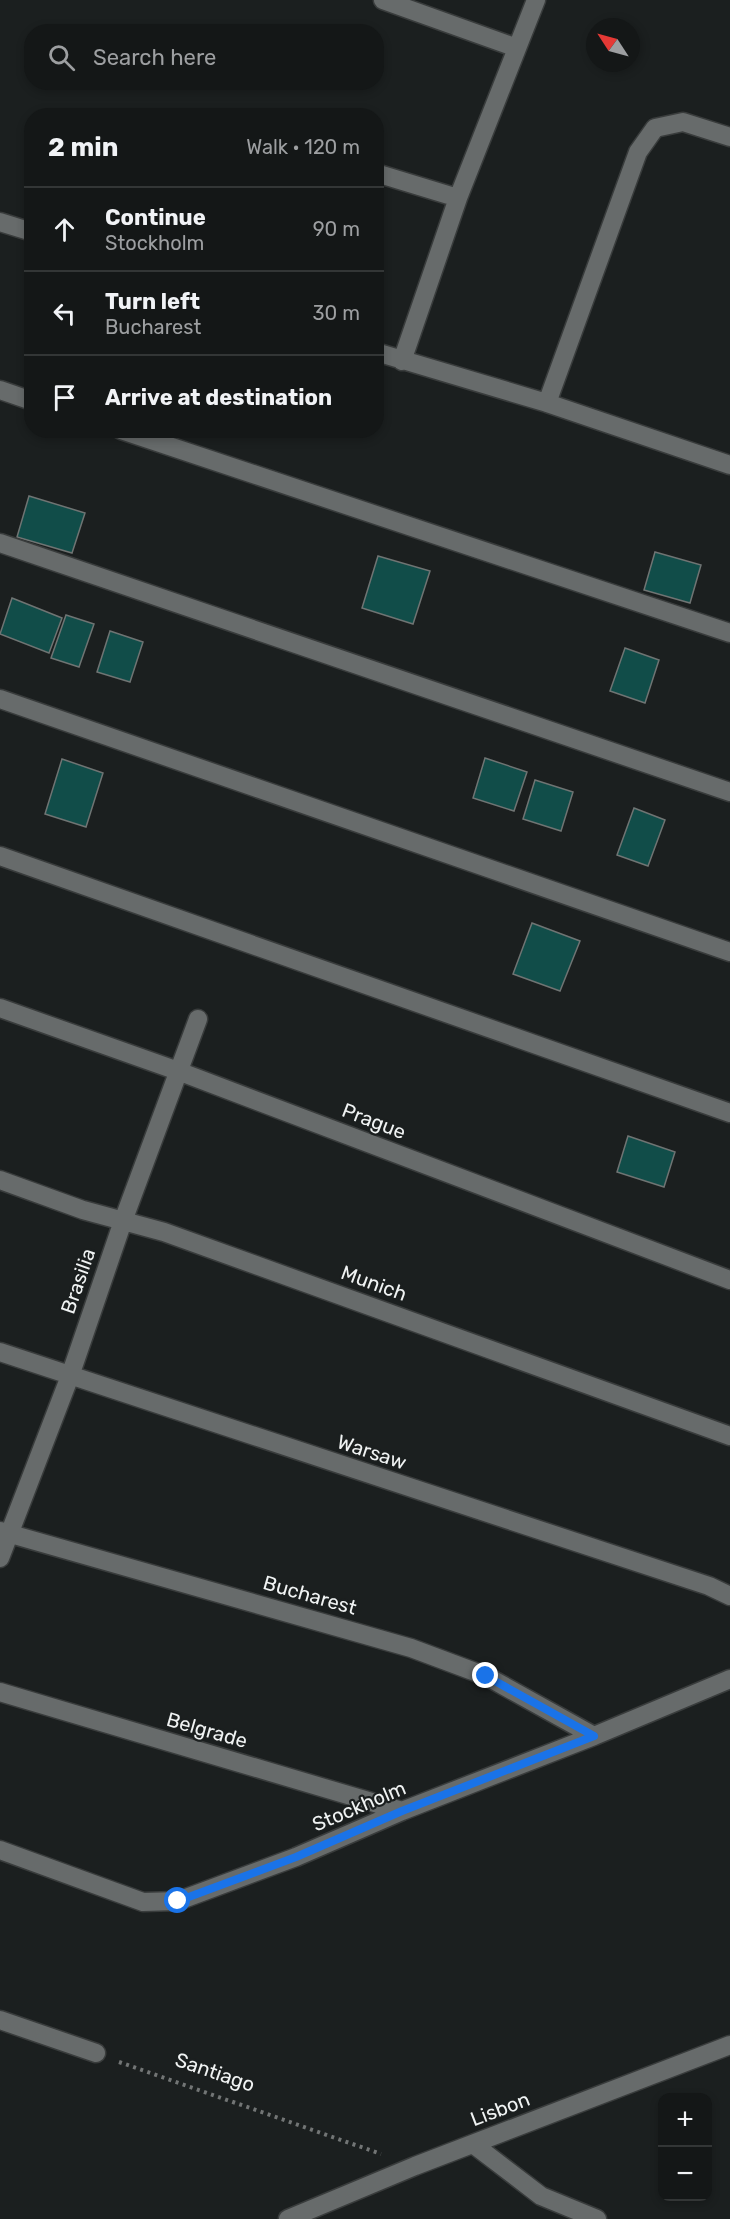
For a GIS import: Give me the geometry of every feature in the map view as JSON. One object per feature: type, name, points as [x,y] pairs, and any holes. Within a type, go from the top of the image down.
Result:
[{"type":"street","points":[[382,0],[517,48]]},
{"type":"street","points":[[402,361],[458,198],[536,0]]},
{"type":"street","points":[[547,403],[638,152],[655,128],[683,122],[730,138]]},
{"type":"street","points":[[384,175],[458,198]]},
{"type":"street","points":[[0,222],[24,230]]},
{"type":"street","points":[[384,355],[547,403],[730,465]]},
{"type":"street","points":[[0,390],[24,398]]},
{"type":"street","points":[[145,438],[730,633]]},
{"type":"street","points":[[0,543],[730,792]]},
{"type":"street","points":[[0,699],[730,952]]},
{"type":"street","points":[[0,856],[730,1113]]},
{"type":"street","name":"Prague","points":[[0,1008],[178,1071],[730,1280]]},
{"type":"street","name":"Brasilia","points":[[0,1558],[4,1533],[70,1376],[123,1221],[198,1019]]},
{"type":"street","name":"Munich","points":[[0,1180],[83,1210],[176,1236],[730,1436]]},
{"type":"street","name":"Warsaw","points":[[0,1352],[698,1583],[730,1596]]},
{"type":"street","name":"Bucharest","points":[[4,1533],[43,1542],[411,1648],[486,1676],[594,1736]]},
{"type":"street","name":"Stockholm","points":[[0,1850],[143,1902],[178,1901],[296,1857],[402,1811],[594,1736],[730,1679]]},
{"type":"street","name":"Belgrade","points":[[0,1692],[402,1811]]},
{"type":"street","points":[[0,2020],[96,2053]]},
{"type":"street","name":"Lisbon","points":[[288,2219],[415,2166],[730,2045]]},
{"type":"street","points":[[473,2144],[541,2196],[597,2219]]},
{"type":"path","name":"Santiago","points":[[96,2053],[415,2166]]},
{"type":"building","points":[[29,496],[85,513],[72,553],[17,537]]},
{"type":"building","points":[[655,552],[701,565],[690,603],[644,590]]},
{"type":"building","points":[[378,556],[430,571],[413,624],[362,608]]},
{"type":"building","points":[[12,598],[62,618],[49,653],[0,634]]},
{"type":"building","points":[[66,615],[94,624],[79,667],[51,658]]},
{"type":"building","points":[[110,631],[143,642],[130,682],[97,672]]},
{"type":"building","points":[[625,648],[659,660],[645,703],[610,691]]},
{"type":"building","points":[[485,758],[527,772],[514,811],[473,798]]},
{"type":"building","points":[[62,759],[103,773],[86,827],[45,814]]},
{"type":"building","points":[[535,780],[573,792],[561,831],[523,819]]},
{"type":"building","points":[[634,808],[665,820],[648,866],[617,855]]},
{"type":"building","points":[[532,923],[580,941],[560,991],[513,974]]},
{"type":"building","points":[[628,1136],[675,1152],[664,1187],[617,1172]]},
{"type":"route","points":[[178,1901],[296,1857],[402,1811],[594,1736],[486,1676]]}]
